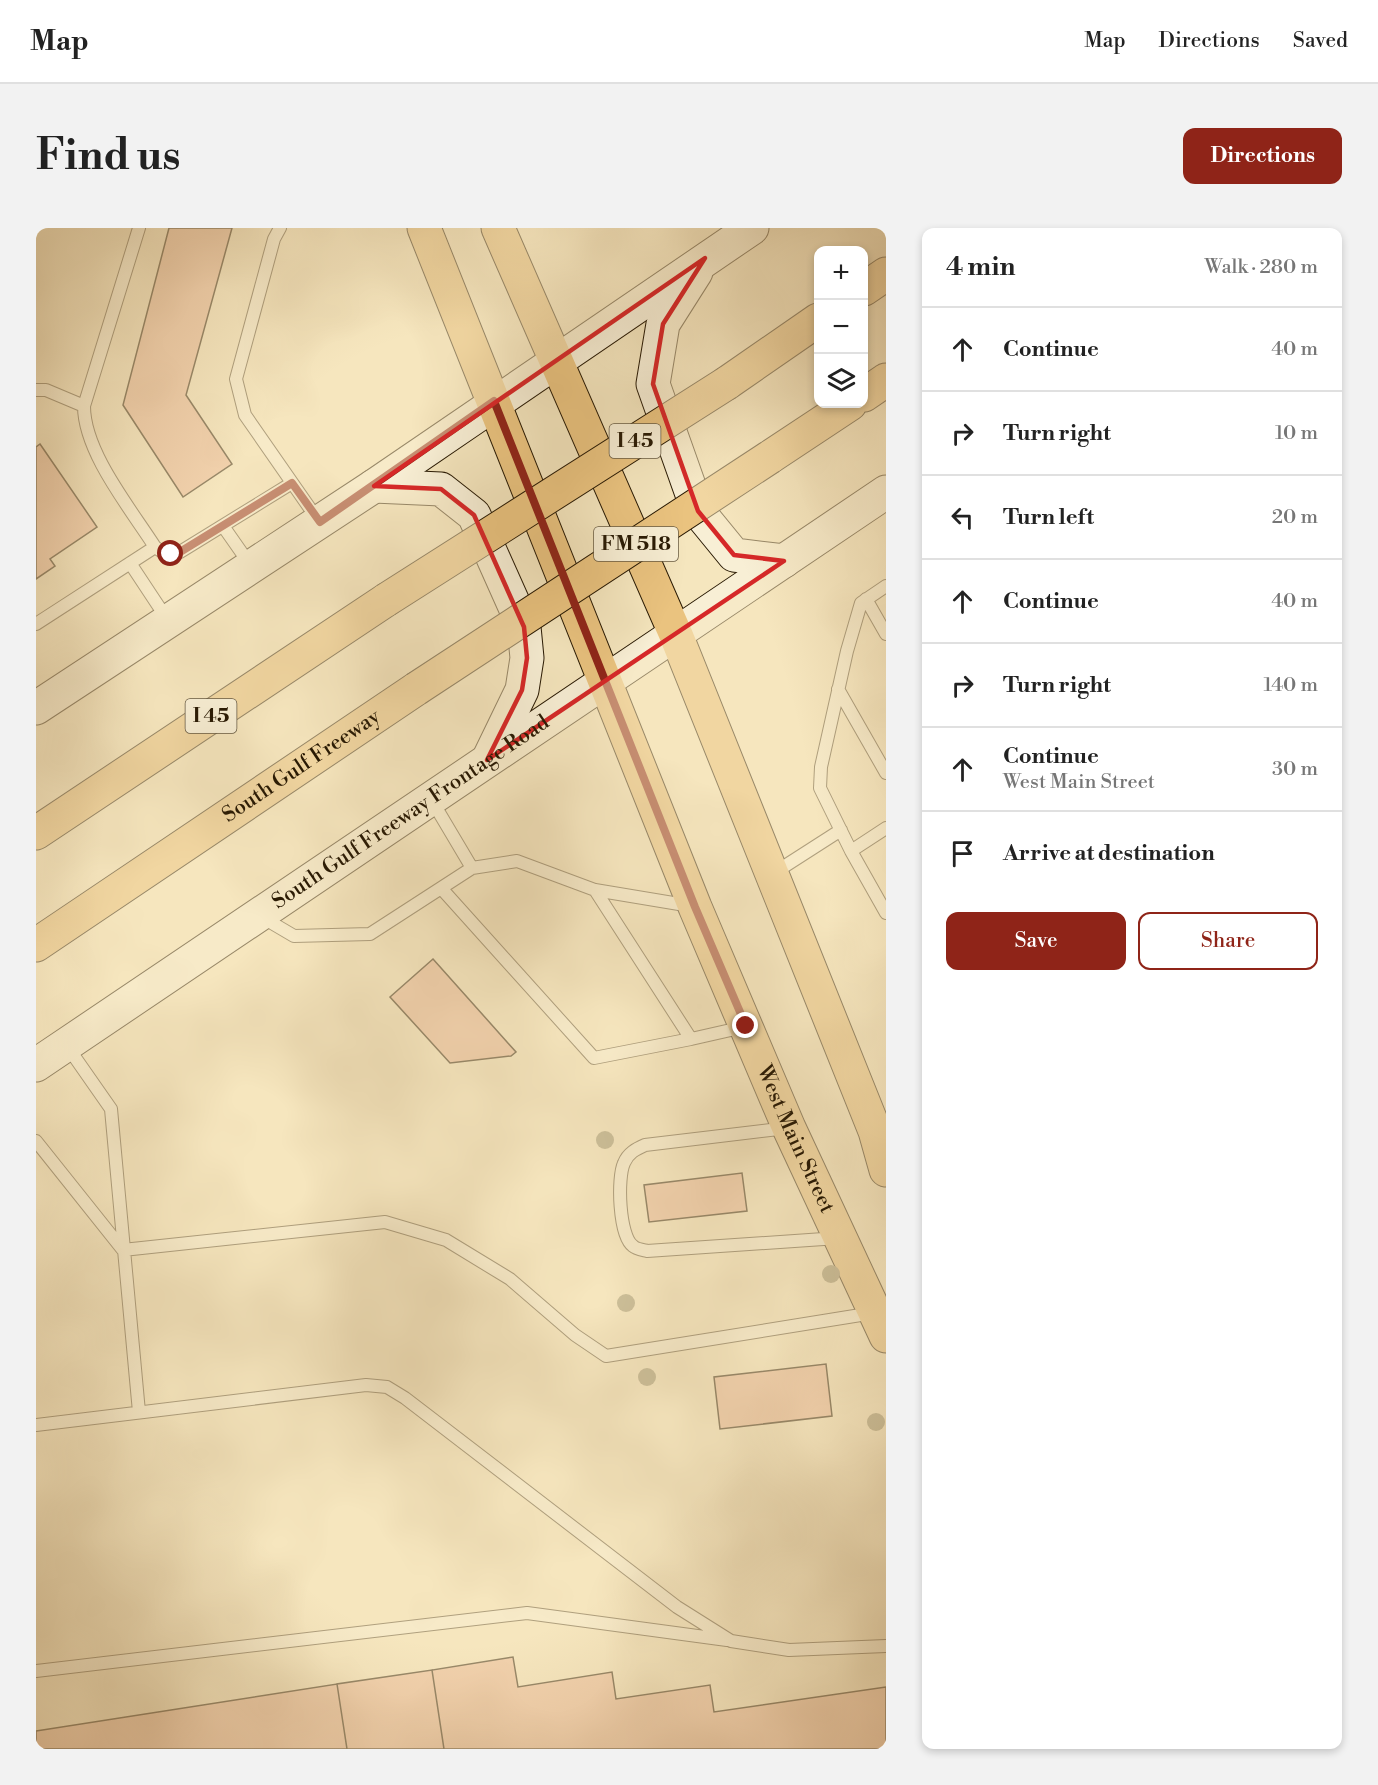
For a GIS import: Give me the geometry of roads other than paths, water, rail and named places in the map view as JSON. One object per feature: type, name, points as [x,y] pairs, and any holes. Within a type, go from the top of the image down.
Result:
[{"type":"main road","name":"West Main Street","points":[[424,228],[695,907],[789,1128],[880,1325]]},
{"type":"main road","name":"FM 518","points":[[498,228],[676,635],[769,865],[880,1127],[886,1170]]},
{"type":"main road","points":[[36,708],[374,486],[494,401],[552,352],[716,247],[752,228]]},
{"type":"main road","points":[[716,247],[663,324],[653,384],[698,511],[734,555],[784,561]]},
{"type":"main road","points":[[868,287],[886,274]]},
{"type":"main road","name":"I 45","points":[[36,833],[386,600],[727,383],[814,323]]},
{"type":"main road","points":[[868,392],[886,380]]},
{"type":"main road","name":"South Gulf Freeway","points":[[36,945],[567,588],[844,408]]},
{"type":"main road","points":[[374,486],[441,489],[474,515],[524,627],[527,658],[522,690],[488,760]]},
{"type":"main road","name":"South Gulf Freeway Frontage Road","points":[[36,1065],[605,680],[881,499]]},
{"type":"main road","points":[[36,963],[112,894]]},
{"type":"lane","points":[[139,228],[84,406],[84,424],[91,446],[155,546],[167,555],[180,552],[292,483]]},
{"type":"lane","points":[[280,228],[274,239],[236,379],[245,415],[320,522]]},
{"type":"lane","points":[[36,390],[46,390],[84,406]]},
{"type":"lane","points":[[223,526],[251,566]]},
{"type":"lane","points":[[36,624],[155,546]]},
{"type":"lane","points":[[130,563],[168,621]]},
{"type":"lane","points":[[886,586],[861,603],[838,688],[821,767],[820,788],[851,851],[886,913]]},
{"type":"lane","points":[[866,599],[886,634]]},
{"type":"lane","points":[[838,688],[886,773]]},
{"type":"lane","points":[[430,798],[472,868]]},
{"type":"lane","points":[[851,851],[886,828]]},
{"type":"lane","points":[[769,865],[841,830]]},
{"type":"lane","points":[[258,915],[294,936],[370,934],[472,868],[517,861],[595,890],[695,907]]},
{"type":"lane","points":[[441,888],[594,1058],[746,1026]]},
{"type":"lane","points":[[595,890],[691,1039]]},
{"type":"lane","points":[[66,1045],[111,1109],[138,1412]]},
{"type":"lane","points":[[789,1128],[645,1145],[631,1152],[624,1162],[619,1180],[625,1234],[633,1247],[647,1251],[841,1238]]},
{"type":"lane","points":[[36,1141],[123,1250]]},
{"type":"lane","points":[[123,1250],[385,1222],[446,1240],[510,1279],[575,1335],[606,1356],[880,1325]]},
{"type":"lane","points":[[36,1425],[366,1385],[387,1388],[405,1398],[677,1607],[731,1641]]},
{"type":"lane","points":[[36,1671],[527,1613],[789,1650],[886,1646]]}]
